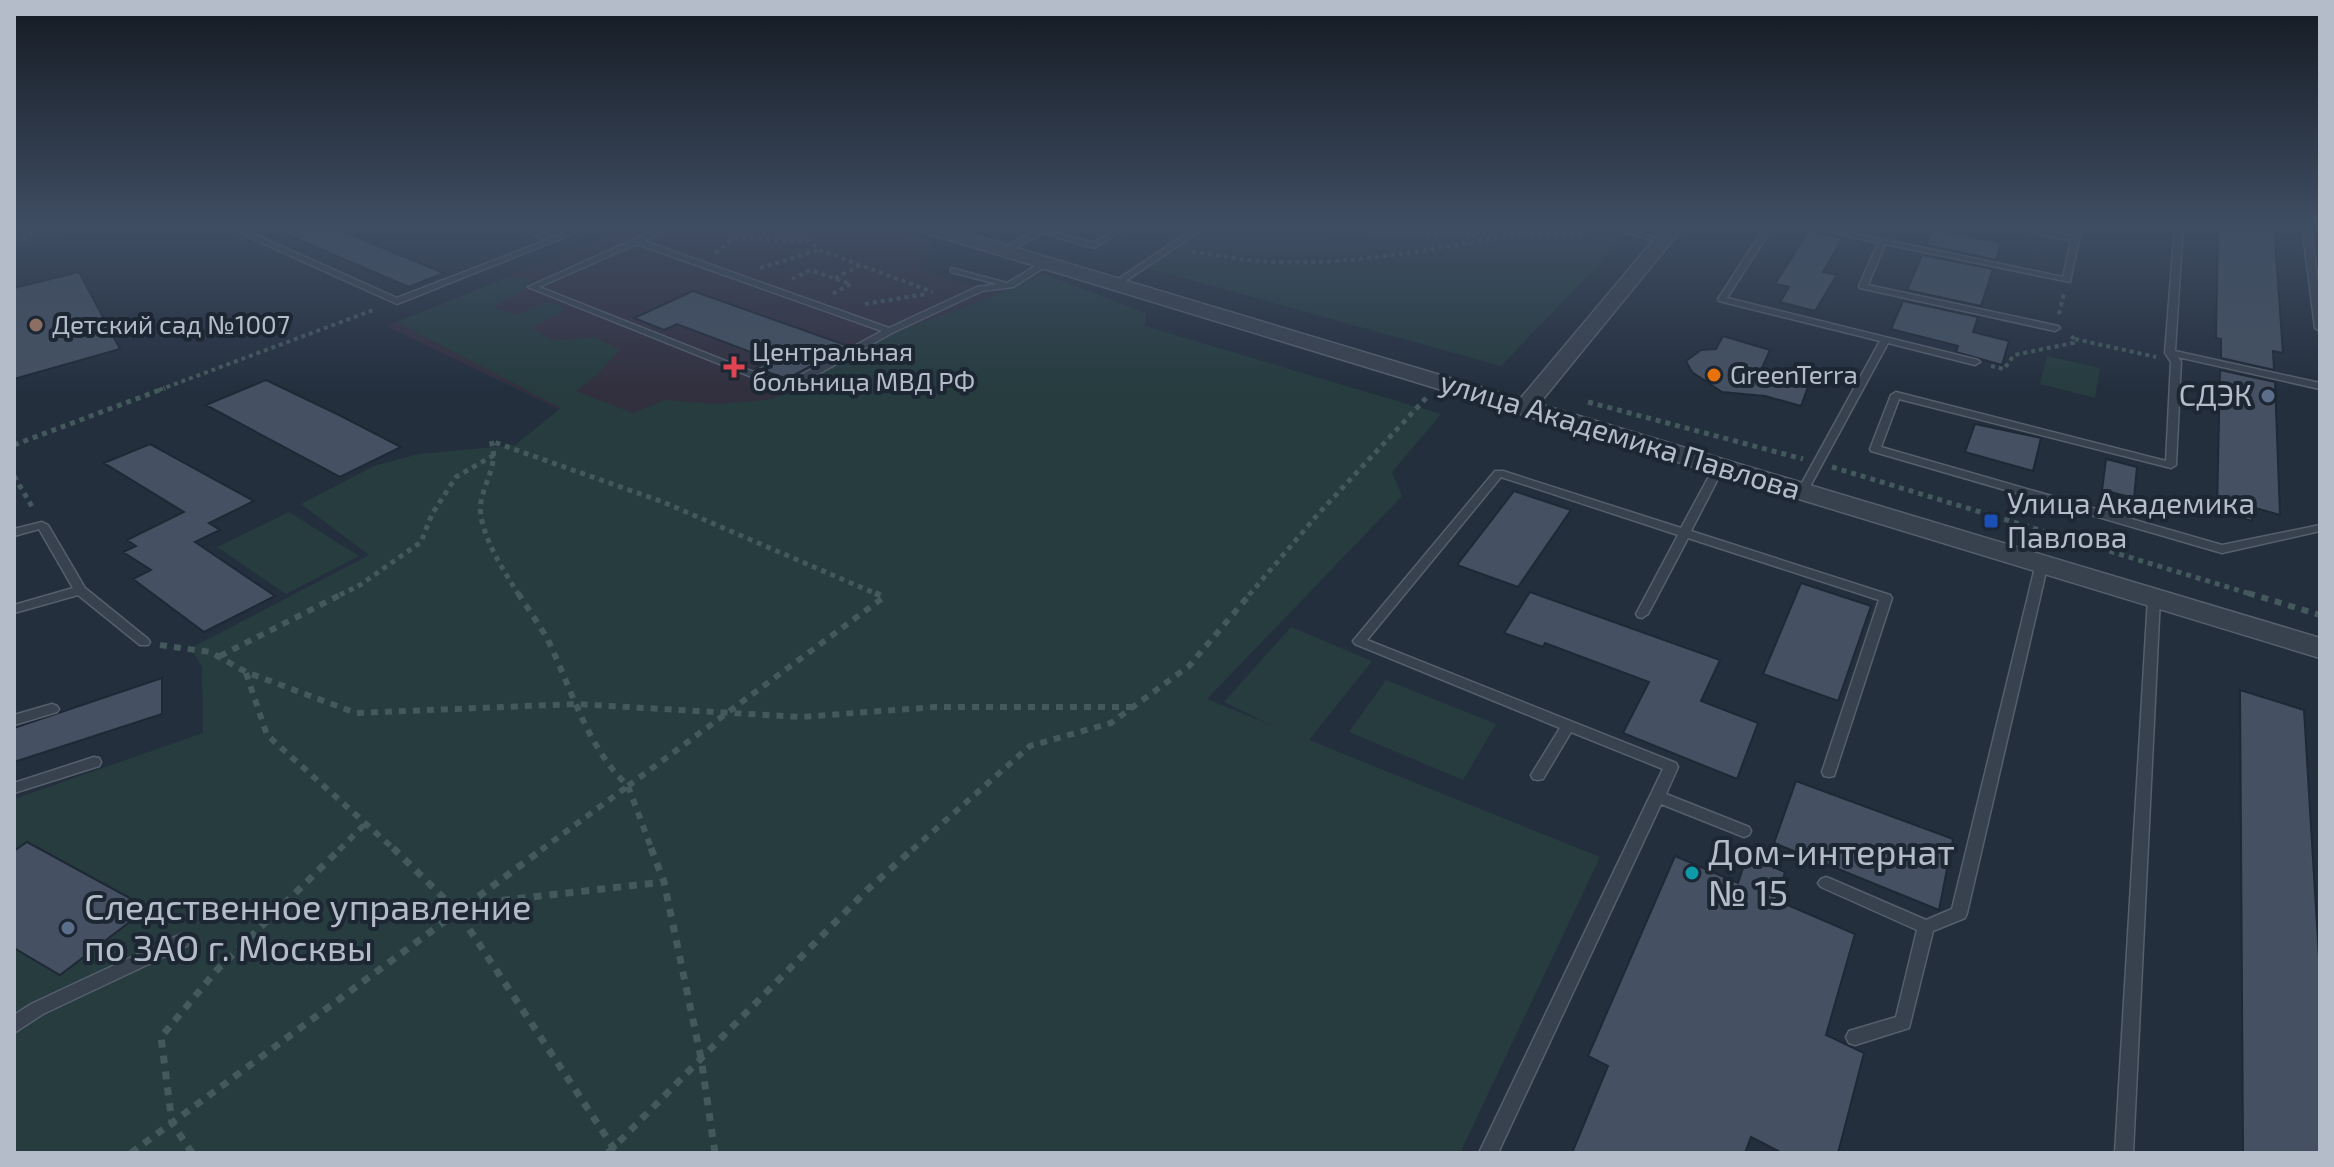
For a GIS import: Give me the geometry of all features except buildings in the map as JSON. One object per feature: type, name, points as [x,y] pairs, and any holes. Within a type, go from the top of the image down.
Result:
[{"type":"street","name":"улица Академика Павлова","points":[[1100,279],[2320,648]]},
{"type":"street","points":[[1525,407],[1631,279]]},
{"type":"lane","points":[[349,279],[397,301],[452,279]]},
{"type":"lane","points":[[549,279],[532,287],[784,387],[889,331],[980,289],[1010,285],[1019,279]]},
{"type":"lane","points":[[745,279],[889,331]]},
{"type":"lane","points":[[989,279],[1010,285]]},
{"type":"lane","points":[[1115,284],[1122,279]]},
{"type":"lane","points":[[1735,279],[1722,299],[1975,362]]},
{"type":"lane","points":[[1866,279],[1863,286],[2055,328]]},
{"type":"lane","points":[[2177,279],[2171,465],[1896,395],[1875,449],[2222,549],[2320,528]]},
{"type":"lane","points":[[2313,279],[2320,328]]},
{"type":"lane","points":[[1802,492],[1885,340]]},
{"type":"lane","points":[[2173,357],[2320,386]]},
{"type":"lane","points":[[1642,614],[1719,467]]},
{"type":"lane","points":[[1488,1153],[1671,767],[1359,641],[1499,473],[1886,598],[1829,772]]},
{"type":"lane","points":[[14,533],[42,525],[80,590],[144,642]]},
{"type":"lane","points":[[1826,883],[1926,927],[1959,913],[2042,563]]},
{"type":"lane","points":[[14,609],[80,590]]},
{"type":"lane","points":[[2124,1153],[2154,598]]},
{"type":"lane","points":[[14,720],[52,709]]},
{"type":"lane","points":[[1538,775],[1569,725]]},
{"type":"lane","points":[[14,788],[94,762]]},
{"type":"lane","points":[[1657,796],[1744,831]]},
{"type":"lane","points":[[1855,1037],[1903,1023],[1926,927]]},
{"type":"lane","points":[[14,1025],[37,1009],[181,941]]},
{"type":"path","points":[[791,279],[784,283],[797,288]]},
{"type":"path","points":[[825,298],[851,284],[839,279]]},
{"type":"path","points":[[828,310],[935,293],[899,279]]},
{"type":"path","points":[[14,445],[397,301]]},
{"type":"path","points":[[2075,339],[2173,357]]},
{"type":"path","points":[[246,672],[267,735],[367,822],[458,912],[613,1151],[867,890],[1030,746],[1111,723],[1189,666],[1319,513],[1427,396]]},
{"type":"path","points":[[1583,400],[1818,463],[2320,615]]},
{"type":"path","points":[[131,1153],[458,912],[467,905],[628,786],[724,715],[884,597],[663,502],[491,441],[496,454],[480,505],[493,554],[547,639],[609,768],[628,786],[664,882],[701,1058],[715,1153]]},
{"type":"path","points":[[219,657],[360,585],[421,542],[432,514],[456,477],[496,454]]},
{"type":"path","points":[[14,476],[42,525]]},
{"type":"path","points":[[144,642],[210,652],[246,672],[356,713],[576,704],[724,715],[801,717],[935,707],[1133,707]]},
{"type":"path","points":[[192,1153],[172,1123],[161,1037],[216,971],[367,822]]},
{"type":"path","points":[[467,905],[664,882]]},
{"type":"shaded area","name":"Центральная больница МВД РФ","points":[[501,279],[951,279],[993,293],[1024,279],[1050,279],[1105,300],[766,509],[386,326]]},
{"type":"green space","points":[[503,279],[533,279],[518,293],[493,307],[515,315],[548,302],[566,309],[532,328],[552,341],[595,337],[619,350],[598,374],[576,391],[633,413],[665,400],[717,404],[767,400],[802,388],[866,343],[966,307],[1030,279],[1057,279],[1146,313],[1145,326],[1441,414],[1392,472],[1402,496],[1207,699],[1271,725],[1224,702],[1291,627],[1372,661],[1309,740],[1600,857],[1460,1153],[14,1153],[14,799],[203,733],[202,667],[191,648],[369,555],[301,504],[374,466],[419,454],[515,445],[561,408],[397,322]]},
{"type":"green space","points":[[1189,279],[1584,279],[1501,366]]},
{"type":"green space","points":[[2047,356],[2100,368],[2095,398],[2040,384]]},
{"type":"green space","points":[[289,512],[359,556],[286,594],[217,547]]},
{"type":"green space","points":[[1386,680],[1496,724],[1463,780],[1349,732]]},
{"type":"place","name":"Детский сад №1007","points":[[36,325]]},
{"type":"place","name":"Центральная больница МВД РФ","points":[[734,367]]},
{"type":"place","name":"GreenTerra","points":[[1714,375]]},
{"type":"place","name":"СДЭК","points":[[2268,396]]},
{"type":"place","name":"Улица Академика Павлова","points":[[1991,521]]},
{"type":"place","name":"Дом-интернат № 15","points":[[1692,873]]},
{"type":"place","name":"Следственное управление по ЗАО г. Москвы","points":[[68,928]]}]
